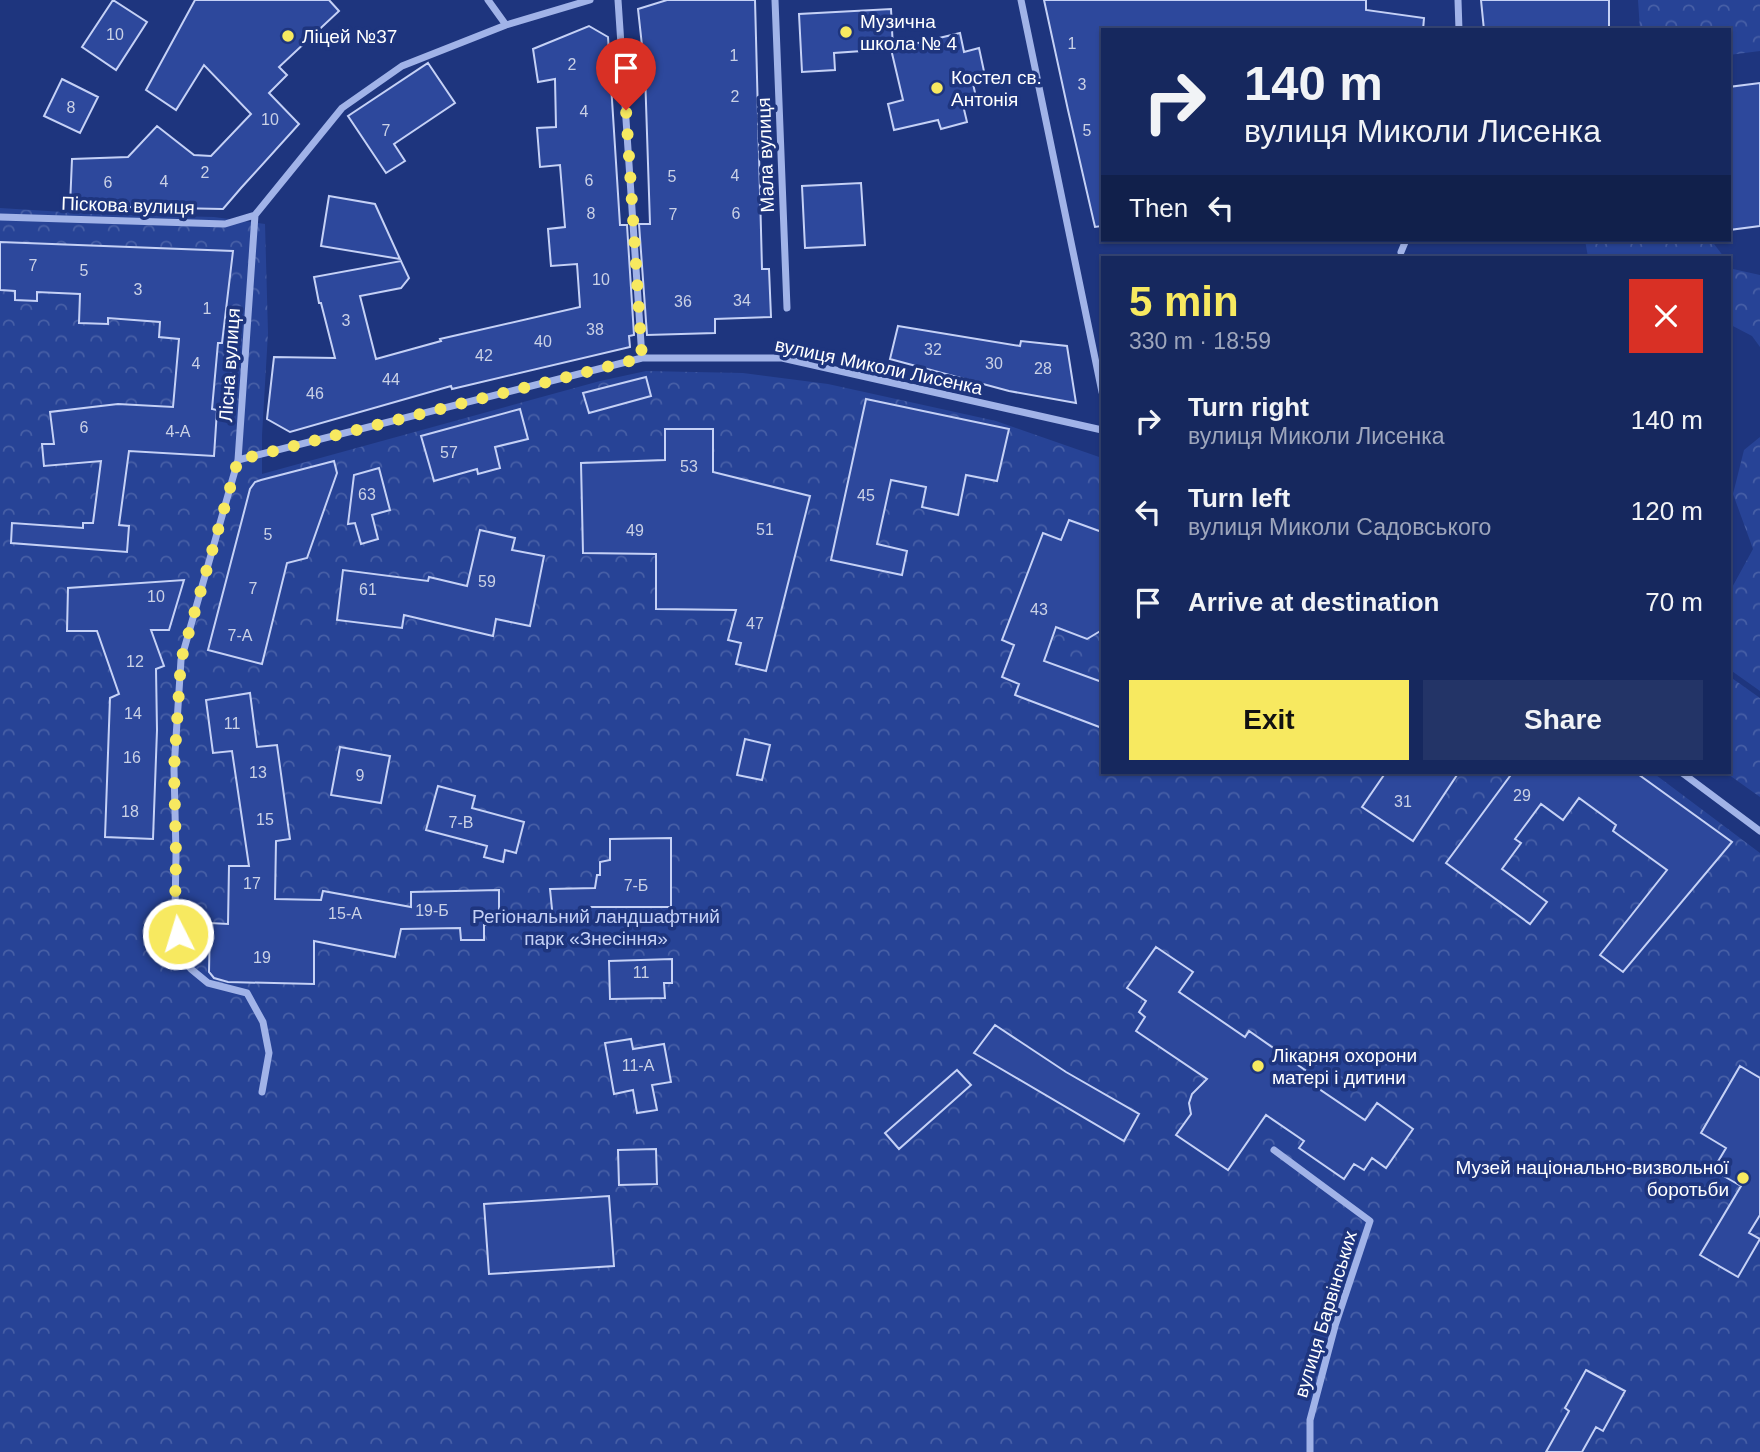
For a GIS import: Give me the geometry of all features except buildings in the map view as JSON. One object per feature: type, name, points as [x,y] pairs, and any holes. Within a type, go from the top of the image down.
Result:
[{"type":"street","points":[[488,0],[506,25]]},
{"type":"street","points":[[254,215],[342,108],[402,66],[506,25],[590,0]]},
{"type":"street","points":[[618,0],[642,358]]},
{"type":"street","name":"Мала вулиця","points":[[775,0],[787,309]]},
{"type":"street","points":[[1021,0],[1101,387]]},
{"type":"street","points":[[1458,0],[1459,28]]},
{"type":"street","name":"Піскова вулиця","points":[[0,217],[225,224],[254,215]]},
{"type":"street","name":"Лісна вулиця","points":[[254,215],[238,460],[181,660],[174,769],[175,911],[181,957],[208,983],[247,993],[263,1022],[269,1053],[262,1092]]},
{"type":"street","points":[[1401,252],[1405,242]]},
{"type":"street","name":"вулиця Миколи Лисенка","points":[[238,460],[642,358],[782,358],[1101,430]]},
{"type":"street","points":[[1684,774],[1760,831]]},
{"type":"street","name":"вулиця Барвінських","points":[[1274,1150],[1370,1221],[1335,1326],[1310,1420],[1310,1452]]},
{"type":"green space","points":[[1638,0],[1760,0],[1760,51],[1731,55],[1731,28],[1640,28]]},
{"type":"green space","name":"Регіональний ландшафтний парк «Знесіння»","points":[[0,208],[214,217],[265,224],[268,333],[262,474],[600,381],[646,371],[743,373],[828,384],[996,421],[1101,458],[1101,774],[1655,774],[1760,853],[1760,1452],[0,1452]]},
{"type":"green space","points":[[1585,242],[1713,242],[1723,256],[1588,256]]},
{"type":"green space","points":[[1731,266],[1760,275],[1760,347],[1752,336],[1731,325]]},
{"type":"green space","points":[[1760,437],[1760,691],[1731,670],[1731,589],[1753,549],[1733,494],[1744,450]]},
{"type":"green space","points":[[1731,677],[1760,698],[1760,797],[1728,774],[1731,774]]},
{"type":"place","name":"Музична школа № 4","points":[[846,32]]},
{"type":"place","name":"Ліцей №37","points":[[288,36]]},
{"type":"place","name":"Костел св. Антонія","points":[[937,88]]},
{"type":"place","name":"Лікарня охорони матері і дитини","points":[[1258,1066]]},
{"type":"place","name":"Музей національно-визвольної боротьби","points":[[1743,1178]]},
{"type":"route","points":[[178,934],[175,911],[174,769],[181,660],[238,460],[642,358],[626,110]]}]
